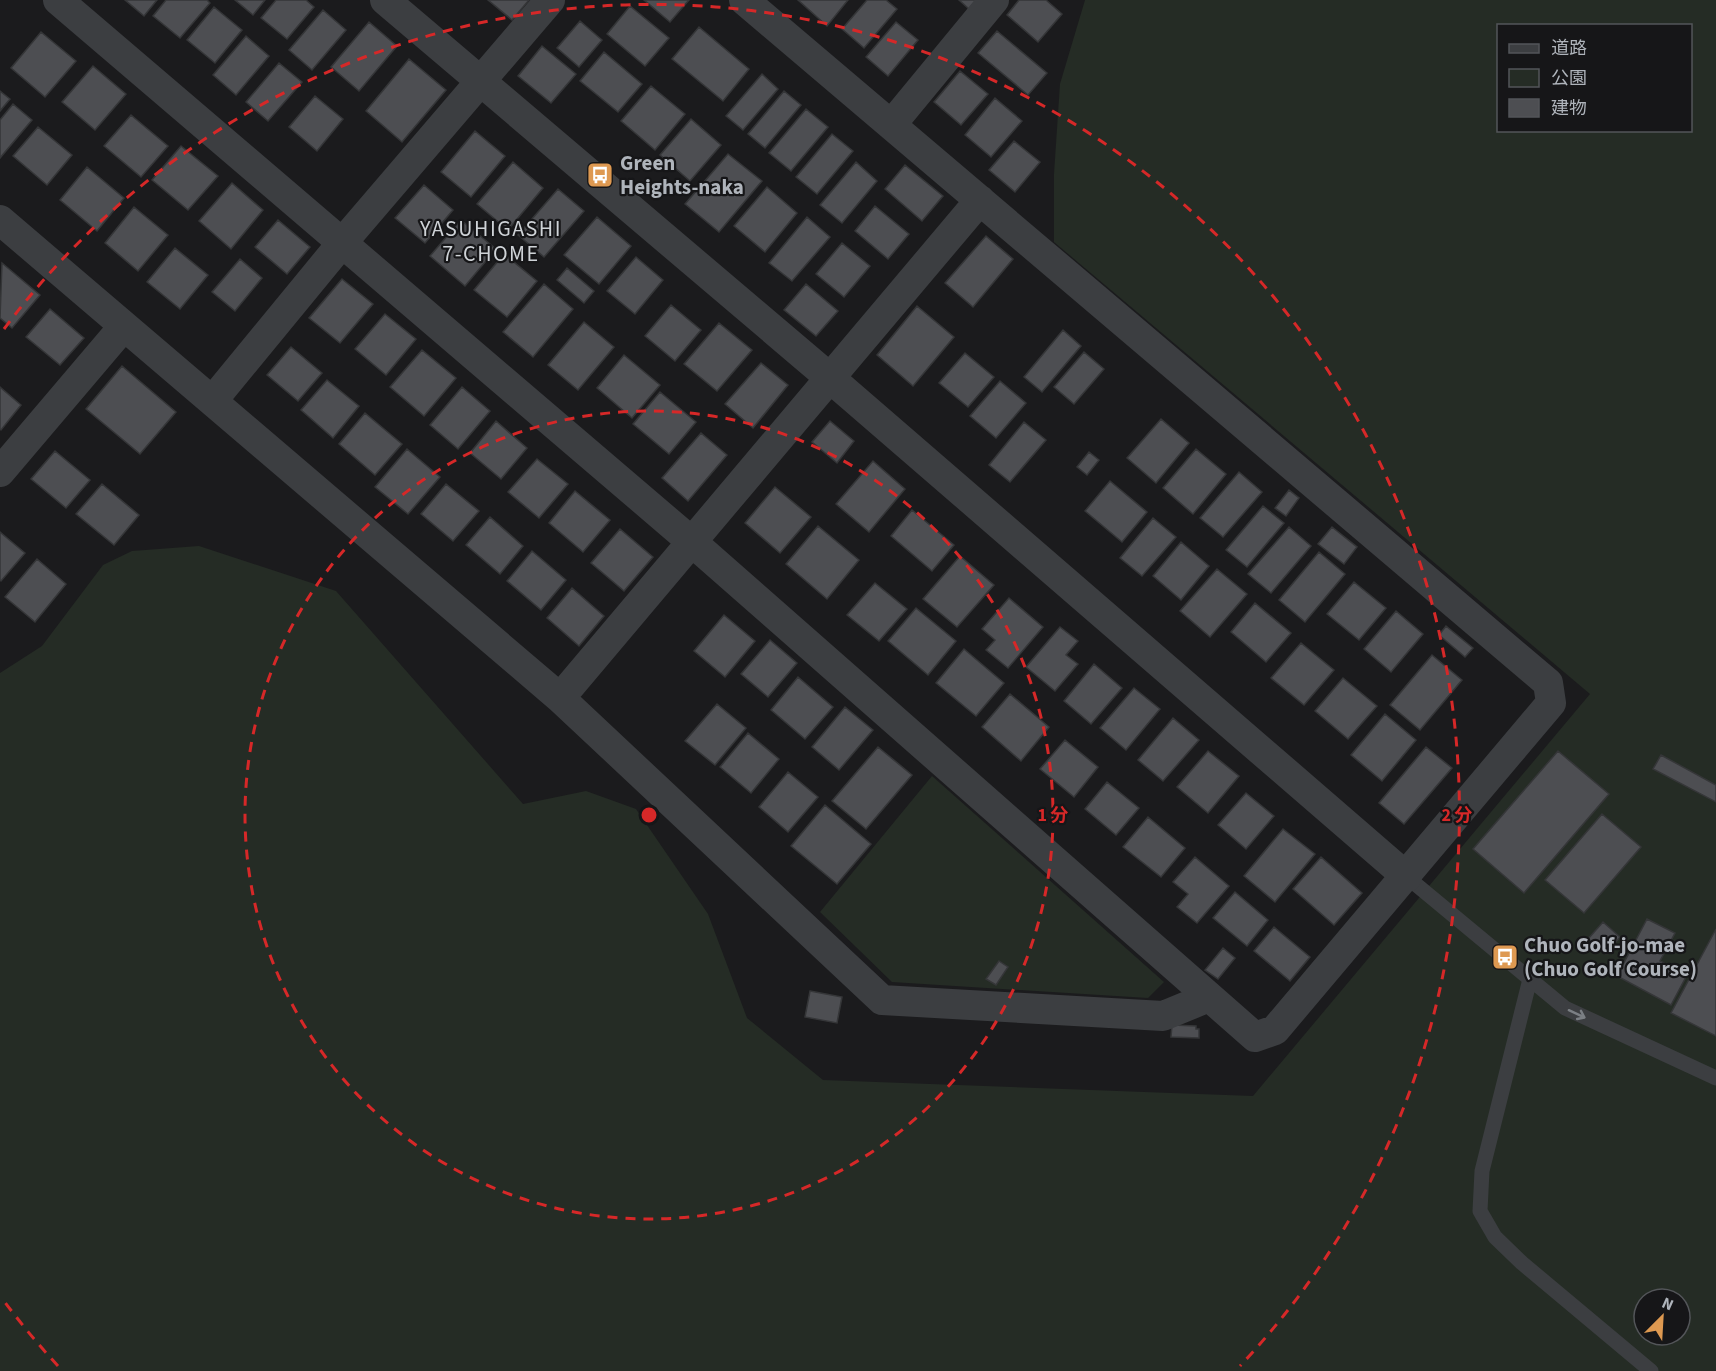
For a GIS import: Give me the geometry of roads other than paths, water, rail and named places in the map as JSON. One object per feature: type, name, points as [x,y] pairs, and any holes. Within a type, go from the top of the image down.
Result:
[{"type":"street","points":[[58,0],[692,542],[1255,1037],[1275,1030],[1407,877],[1551,703],[1548,683],[744,0]]},
{"type":"street","points":[[385,0],[830,378],[1407,877]]},
{"type":"street","points":[[213,400],[342,243],[550,0]]},
{"type":"street","points":[[891,125],[994,0]]},
{"type":"street","points":[[560,698],[980,200]]},
{"type":"street","points":[[0,220],[560,698],[882,1000],[1163,1016],[1209,997]]},
{"type":"street","points":[[0,472],[124,326]]},
{"type":"lane","points":[[1407,877],[1565,1008],[1716,1078]]},
{"type":"lane","points":[[1530,979],[1482,1171],[1480,1211],[1495,1237],[1515,1256],[1651,1371]]},
{"type":"place","name":"Green Heights-naka","points":[[600,175]]},
{"type":"place","name":"Chuo Golf-jo-mae (Chuo Golf Course)","points":[[1505,957]]},
{"type":"district","name":"YASUHIGASHI 7-CHOME","points":[[491,242]]}]
